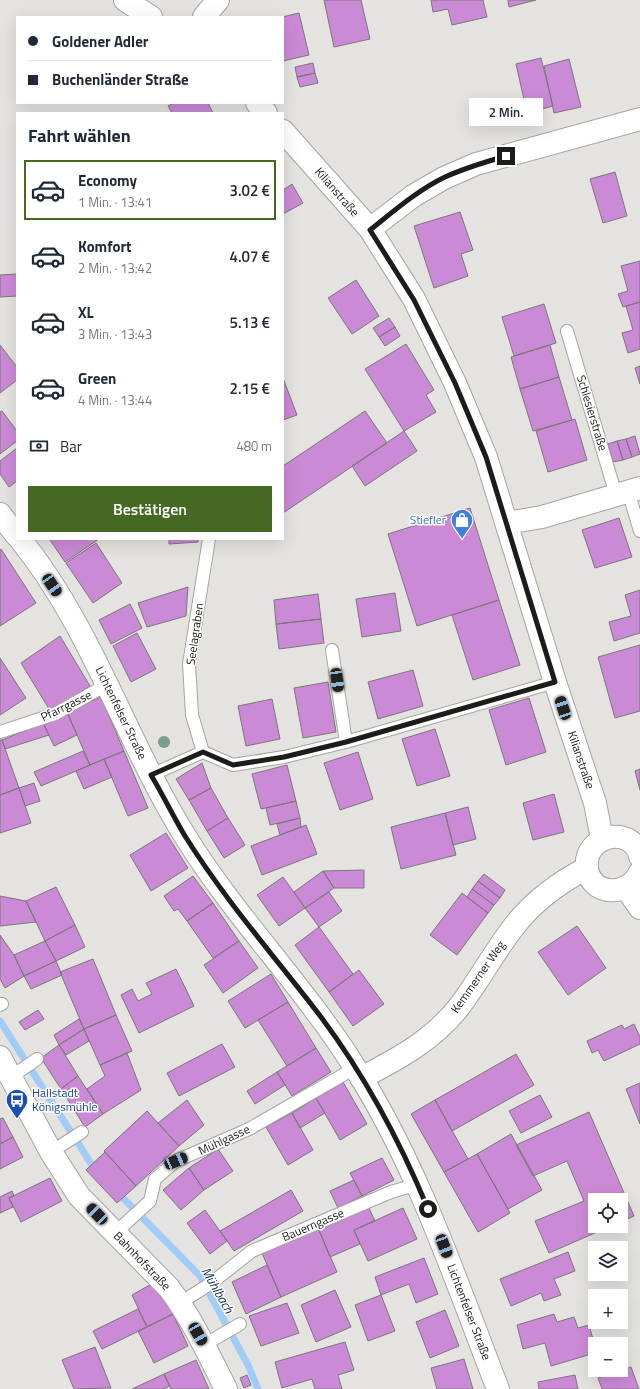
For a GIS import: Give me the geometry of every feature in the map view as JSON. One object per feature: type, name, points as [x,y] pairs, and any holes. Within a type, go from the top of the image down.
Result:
[{"type":"street","points":[[125,0],[149,16]]},
{"type":"street","points":[[205,16],[218,0]]},
{"type":"street","points":[[258,104],[265,112]]},
{"type":"street","points":[[370,230],[413,196],[444,178],[470,167],[640,119]]},
{"type":"street","name":"Kilianstraße","points":[[284,131],[370,230],[414,300],[455,383],[486,457],[555,682],[595,803],[602,839]]},
{"type":"street","points":[[507,523],[542,517],[628,491]]},
{"type":"street","points":[[0,514],[16,535]]},
{"type":"street","name":"Lichtenfelser Straße","points":[[21,540],[68,609],[108,684],[151,775],[185,836],[274,959],[320,1016],[358,1073],[388,1123],[418,1184],[498,1389]]},
{"type":"street","points":[[640,856],[635,845],[628,840],[619,836],[602,839],[595,844],[590,851],[587,868],[590,876],[601,888],[609,891],[626,888],[633,884],[640,872]]},
{"type":"street","name":"Kemmerner Weg","points":[[358,1073],[409,1052],[434,1034],[459,1007],[512,928],[532,906],[556,885],[587,868]]},
{"type":"street","points":[[626,888],[640,908]]},
{"type":"street","name":"Bahnhofstraße","points":[[0,1057],[16,1074],[59,1147],[79,1196],[121,1227],[169,1288],[186,1299],[211,1341],[226,1389]]},
{"type":"lane","name":"Schlesierstraße","points":[[567,332],[628,491],[640,531]]},
{"type":"lane","name":"Seelagraben","points":[[203,752],[192,715],[190,664],[209,540]]},
{"type":"lane","points":[[332,650],[346,742]]},
{"type":"lane","points":[[151,775],[203,752],[233,765],[284,757],[346,742],[555,682]]},
{"type":"lane","name":"Pfarrgasse","points":[[0,732],[55,714],[108,684]]},
{"type":"lane","points":[[16,1074],[35,1061]]},
{"type":"lane","name":"Mühlgasse","points":[[121,1227],[150,1201],[155,1179],[176,1161],[248,1129],[358,1073]]},
{"type":"lane","points":[[59,1147],[80,1134]]},
{"type":"lane","name":"Bauerngasse","points":[[186,1299],[213,1282],[252,1251],[391,1192],[418,1184]]},
{"type":"lane","points":[[211,1341],[237,1326]]},
{"type":"building","points":[[324,0],[361,0],[370,39],[334,47]]},
{"type":"building","points":[[431,0],[483,0],[487,17],[452,25],[448,9],[433,12]]},
{"type":"building","points":[[508,0],[536,0],[509,7]]},
{"type":"building","points":[[299,13],[309,55],[284,61],[284,17]]},
{"type":"building","points":[[541,58],[553,106],[527,113],[516,64]]},
{"type":"building","points":[[569,59],[581,107],[554,113],[544,66]]},
{"type":"building","points":[[313,63],[315,73],[297,77],[295,67]]},
{"type":"building","points":[[315,73],[318,83],[300,87],[297,77]]},
{"type":"building","points":[[172,104],[208,104],[212,112],[171,112],[168,106]]},
{"type":"building","points":[[615,172],[627,216],[603,223],[590,179]]},
{"type":"building","points":[[292,184],[303,203],[284,213],[284,189]]},
{"type":"building","points":[[460,212],[473,250],[461,254],[468,276],[434,288],[414,226]]},
{"type":"building","points":[[640,261],[640,302],[623,307],[618,294],[628,291],[621,266]]},
{"type":"building","points":[[16,274],[16,296],[0,297],[0,275]]},
{"type":"building","points":[[356,280],[379,316],[352,334],[328,298]]},
{"type":"building","points":[[640,302],[640,349],[628,353],[622,333],[633,330],[626,306]]},
{"type":"building","points":[[544,304],[556,343],[514,356],[502,317]]},
{"type":"building","points":[[389,318],[395,327],[379,337],[373,328]]},
{"type":"building","points":[[395,327],[400,336],[385,346],[379,337]]},
{"type":"building","points":[[406,344],[434,390],[426,395],[436,412],[404,431],[365,369]]},
{"type":"building","points":[[0,345],[16,366],[16,381],[0,393]]},
{"type":"building","points":[[550,345],[559,377],[520,389],[511,357]]},
{"type":"building","points":[[640,366],[640,384],[635,368]]},
{"type":"building","points":[[559,377],[572,420],[533,431],[520,389]]},
{"type":"building","points":[[284,381],[297,415],[284,420]]},
{"type":"building","points":[[2,411],[16,430],[16,442],[0,454],[0,412]]},
{"type":"building","points":[[365,411],[387,443],[284,512],[284,465]]},
{"type":"building","points":[[575,419],[587,460],[548,472],[536,431]]},
{"type":"building","points":[[404,431],[417,451],[365,486],[352,466]]},
{"type":"building","points":[[635,436],[640,454],[632,457],[626,439]]},
{"type":"building","points":[[626,439],[632,457],[623,460],[617,441]]},
{"type":"building","points":[[617,441],[623,460],[613,462],[608,444]]},
{"type":"building","points":[[16,449],[16,482],[9,487],[0,474],[0,461]]},
{"type":"building","points":[[470,508],[499,600],[417,626],[388,534]]},
{"type":"building","points":[[619,518],[632,557],[595,568],[582,530]]},
{"type":"building","points":[[50,540],[98,540],[65,562]]},
{"type":"building","points":[[169,540],[198,540],[198,542],[169,544]]},
{"type":"building","points":[[96,543],[122,583],[93,603],[66,563]]},
{"type":"building","points":[[1,549],[36,603],[0,626],[0,550]]},
{"type":"building","points":[[188,587],[186,616],[147,627],[138,603]]},
{"type":"building","points":[[640,590],[640,633],[614,641],[609,622],[631,616],[625,595]]},
{"type":"building","points":[[395,593],[401,631],[362,637],[356,599]]},
{"type":"building","points":[[318,594],[321,619],[276,624],[274,600]]},
{"type":"building","points":[[499,600],[520,665],[473,680],[452,615]]},
{"type":"building","points":[[130,604],[142,628],[111,644],[99,620]]},
{"type":"building","points":[[321,619],[324,643],[279,649],[276,624]]},
{"type":"building","points":[[137,633],[156,669],[131,682],[113,646]]},
{"type":"building","points":[[60,636],[90,686],[51,712],[21,663]]},
{"type":"building","points":[[640,645],[640,711],[615,718],[598,657]]},
{"type":"building","points":[[0,658],[26,698],[0,715]]},
{"type":"building","points":[[413,670],[423,706],[378,719],[368,682]]},
{"type":"building","points":[[328,682],[336,732],[303,738],[294,688]]},
{"type":"building","points":[[101,697],[124,751],[90,765],[67,712]]},
{"type":"building","points":[[529,698],[546,752],[506,765],[489,710]]},
{"type":"building","points":[[272,699],[280,739],[246,746],[238,706]]},
{"type":"building","points":[[67,712],[77,735],[54,746],[43,723]]},
{"type":"building","points":[[43,723],[49,735],[5,749],[2,740]]},
{"type":"building","points":[[435,729],[450,776],[417,786],[402,739]]},
{"type":"building","points":[[0,740],[2,740],[19,788],[0,795]]},
{"type":"building","points":[[83,751],[90,765],[41,786],[34,772]]},
{"type":"building","points":[[124,751],[148,808],[128,816],[104,759]]},
{"type":"building","points":[[358,752],[373,799],[340,810],[324,763]]},
{"type":"building","points":[[104,759],[112,777],[84,789],[76,771]]},
{"type":"building","points":[[202,763],[211,788],[189,800],[176,779]]},
{"type":"building","points":[[287,765],[296,801],[261,809],[252,774]]},
{"type":"building","points":[[640,769],[640,790],[635,771]]},
{"type":"building","points":[[34,783],[40,801],[25,806],[19,788]]},
{"type":"building","points":[[19,788],[31,823],[0,833],[0,795]]},
{"type":"building","points":[[211,788],[228,818],[207,831],[189,800]]},
{"type":"building","points":[[554,794],[564,832],[533,840],[523,803]]},
{"type":"building","points":[[296,801],[300,818],[270,825],[266,808]]},
{"type":"building","points":[[468,807],[476,839],[453,845],[445,813]]},
{"type":"building","points":[[445,813],[456,855],[401,869],[391,827]]},
{"type":"building","points":[[228,818],[245,845],[224,858],[207,831]]},
{"type":"building","points":[[300,818],[301,827],[280,835],[277,824]]},
{"type":"building","points":[[306,825],[317,854],[262,875],[251,846]]},
{"type":"building","points":[[166,833],[188,868],[151,891],[130,855]]},
{"type":"building","points":[[364,870],[364,888],[334,888],[323,871]]},
{"type":"building","points":[[323,871],[334,888],[305,908],[294,892]]},
{"type":"building","points":[[484,874],[505,890],[500,898],[478,881]]},
{"type":"building","points":[[193,876],[213,903],[187,921],[178,909],[174,911],[164,896]]},
{"type":"building","points":[[283,877],[305,908],[279,926],[257,895]]},
{"type":"building","points":[[478,881],[500,898],[494,905],[472,889]]},
{"type":"building","points":[[56,887],[75,925],[45,941],[26,901]]},
{"type":"building","points":[[472,889],[494,905],[488,913],[467,897]]},
{"type":"building","points":[[329,892],[342,911],[319,927],[305,908]]},
{"type":"building","points":[[462,893],[488,913],[457,955],[430,935]]},
{"type":"building","points":[[0,896],[26,901],[36,922],[0,926]]},
{"type":"building","points":[[213,903],[239,941],[213,958],[187,921]]},
{"type":"building","points":[[75,925],[85,947],[56,961],[45,941]]},
{"type":"building","points":[[577,926],[606,968],[568,995],[538,952]]},
{"type":"building","points":[[319,927],[353,974],[329,992],[295,945]]},
{"type":"building","points":[[0,935],[14,955],[24,976],[5,988],[0,979]]},
{"type":"building","points":[[45,941],[56,961],[24,976],[14,955]]},
{"type":"building","points":[[239,941],[258,968],[223,993],[204,965]]},
{"type":"building","points":[[93,959],[116,1015],[84,1029],[60,972]]},
{"type":"building","points":[[56,961],[62,975],[31,989],[24,976]]},
{"type":"building","points":[[176,969],[194,1006],[139,1033],[121,995],[132,989],[138,1001],[152,994],[146,983]]},
{"type":"building","points":[[359,970],[384,1004],[353,1026],[329,992]]},
{"type":"building","points":[[271,974],[288,1002],[245,1028],[228,1001]]},
{"type":"building","points":[[288,1002],[316,1048],[287,1066],[258,1020]]},
{"type":"building","points":[[38,1010],[44,1019],[25,1030],[19,1022]]},
{"type":"building","points":[[116,1015],[132,1051],[100,1065],[84,1029]]},
{"type":"building","points":[[79,1019],[84,1029],[59,1045],[54,1035]]},
{"type":"building","points":[[634,1024],[640,1037],[640,1044],[604,1061],[598,1050],[592,1053],[587,1041],[622,1025],[624,1029]]},
{"type":"building","points":[[84,1029],[89,1041],[66,1055],[59,1045]]},
{"type":"building","points":[[222,1044],[235,1067],[179,1096],[167,1073]]},
{"type":"building","points":[[59,1045],[78,1076],[61,1089],[41,1058]]},
{"type":"building","points":[[316,1048],[331,1072],[292,1096],[277,1072]]},
{"type":"building","points":[[127,1053],[141,1090],[103,1114],[87,1089],[105,1076],[100,1065]]},
{"type":"building","points":[[516,1054],[534,1085],[452,1131],[435,1100]]},
{"type":"building","points":[[277,1072],[285,1085],[255,1104],[247,1091]]},
{"type":"building","points":[[78,1076],[103,1114],[85,1127],[61,1089]]},
{"type":"building","points":[[343,1082],[367,1124],[340,1140],[316,1098]]},
{"type":"building","points":[[640,1083],[640,1124],[626,1089]]},
{"type":"building","points":[[540,1095],[552,1117],[521,1133],[509,1111]]},
{"type":"building","points":[[316,1098],[325,1113],[300,1128],[292,1113]]},
{"type":"building","points":[[187,1100],[204,1125],[179,1146],[158,1123]]},
{"type":"building","points":[[435,1100],[468,1159],[444,1172],[411,1114]]},
{"type":"building","points":[[147,1111],[179,1146],[136,1186],[104,1151]]},
{"type":"building","points":[[589,1112],[624,1193],[588,1193],[588,1233],[595,1233],[549,1253],[535,1221],[584,1201],[567,1161],[533,1176],[516,1145]]},
{"type":"building","points":[[292,1113],[313,1150],[288,1165],[266,1127]]},
{"type":"building","points":[[3,1118],[13,1137],[0,1144],[0,1119]]},
{"type":"building","points":[[511,1134],[542,1190],[508,1209],[477,1154]]},
{"type":"building","points":[[13,1137],[23,1157],[0,1169],[0,1144]]},
{"type":"building","points":[[218,1149],[233,1171],[204,1190],[189,1168]]},
{"type":"building","points":[[105,1152],[136,1186],[117,1203],[86,1170]]},
{"type":"building","points":[[477,1154],[510,1213],[478,1232],[444,1172]]},
{"type":"building","points":[[382,1158],[394,1180],[362,1196],[350,1173]]},
{"type":"building","points":[[189,1168],[204,1190],[181,1210],[163,1190]]},
{"type":"building","points":[[50,1178],[62,1201],[21,1222],[9,1198]]},
{"type":"building","points":[[354,1180],[362,1196],[338,1208],[330,1191]]},
{"type":"building","points":[[291,1190],[303,1211],[234,1251],[220,1231]]},
{"type":"building","points":[[12,1191],[14,1196],[9,1198],[13,1207],[0,1213],[0,1197]]},
{"type":"building","points":[[628,1202],[634,1216],[628,1219]]},
{"type":"building","points":[[368,1206],[375,1221],[354,1230],[360,1244],[330,1257],[318,1228]]},
{"type":"building","points":[[403,1208],[417,1239],[368,1261],[354,1230]]},
{"type":"building","points":[[205,1210],[227,1241],[210,1254],[187,1223]]},
{"type":"building","points":[[318,1228],[337,1272],[281,1297],[262,1253]]},
{"type":"building","points":[[568,1252],[575,1271],[554,1279],[561,1295],[544,1301],[541,1293],[511,1306],[500,1279]]},
{"type":"building","points":[[424,1258],[438,1294],[416,1303],[409,1284],[381,1295],[375,1277]]},
{"type":"building","points":[[267,1265],[281,1297],[246,1314],[232,1282]]},
{"type":"building","points":[[155,1282],[173,1314],[147,1327],[132,1295]]},
{"type":"building","points":[[335,1290],[351,1327],[316,1342],[301,1305]]},
{"type":"building","points":[[381,1295],[395,1331],[368,1341],[355,1305]]},
{"type":"building","points":[[287,1303],[299,1333],[261,1346],[249,1316]]},
{"type":"building","points":[[138,1309],[147,1327],[102,1349],[93,1331]]},
{"type":"building","points":[[445,1310],[459,1346],[430,1358],[416,1322]]},
{"type":"building","points":[[173,1314],[188,1346],[154,1363],[138,1331]]},
{"type":"building","points":[[554,1314],[557,1322],[574,1317],[578,1328],[588,1325],[588,1329],[590,1329],[592,1337],[588,1337],[588,1355],[551,1366],[545,1343],[523,1349],[517,1325]]},
{"type":"building","points":[[345,1342],[354,1370],[338,1375],[342,1389],[315,1389],[312,1379],[282,1388],[275,1362]]},
{"type":"building","points":[[95,1347],[111,1388],[74,1389],[62,1360]]},
{"type":"building","points":[[464,1359],[473,1389],[437,1389],[431,1368]]},
{"type":"building","points":[[196,1360],[209,1389],[171,1389],[164,1374]]},
{"type":"building","points":[[631,1367],[639,1389],[602,1389],[598,1378],[628,1377],[628,1368]]},
{"type":"building","points":[[164,1374],[170,1386],[164,1389],[132,1389]]},
{"type":"building","points":[[247,1375],[251,1385],[244,1388],[240,1378]]},
{"type":"building","points":[[575,1375],[578,1389],[539,1389],[538,1382]]},
{"type":"waterway","name":"Mühlbach","points":[[0,1021],[92,1165]]},
{"type":"waterway","name":"Mühlbach","points":[[123,1198],[200,1276],[248,1365],[258,1389]]},
{"type":"place","name":"Stiefler","points":[[462,540]]},
{"type":"place","name":"Hallstadt Königsmühle","points":[[17,1120]]},
{"type":"route","points":[[428,1209],[411,1168],[388,1123],[343,1048],[320,1016],[274,959],[185,836],[151,775],[203,752],[233,765],[284,757],[346,742],[555,682],[486,457],[455,383],[414,300],[370,230],[413,196],[444,178],[476,164],[506,156]]}]
